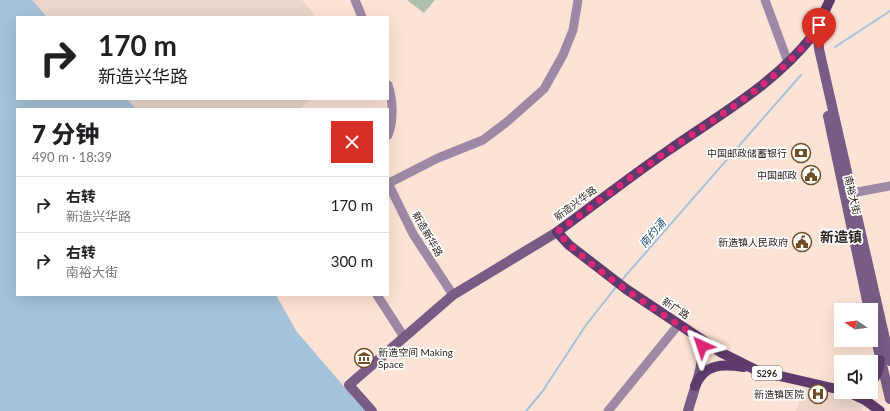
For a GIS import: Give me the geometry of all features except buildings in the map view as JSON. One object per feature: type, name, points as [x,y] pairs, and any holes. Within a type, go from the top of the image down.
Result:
[{"type":"main road","points":[[815,32],[816,17],[822,0]]},
{"type":"main road","points":[[815,32],[830,0]]},
{"type":"main road","name":"新造兴华路","points":[[372,411],[349,385],[453,295],[557,232],[627,179],[769,80],[788,62],[815,32]]},
{"type":"main road","name":"南裕大街","points":[[815,32],[852,193],[885,361],[890,399]]},
{"type":"main road","name":"南裕大街","points":[[815,32],[820,79],[868,303]]},
{"type":"main road","name":"新广路","points":[[557,232],[569,245],[626,289],[722,353],[765,373],[834,388]]},
{"type":"main road","points":[[688,411],[703,355],[699,338]]},
{"type":"main road","name":"南裕大街","points":[[878,340],[885,361]]},
{"type":"main road","points":[[878,372],[885,361]]},
{"type":"main road","points":[[695,386],[702,374],[716,366],[726,365],[752,368]]},
{"type":"main road","points":[[863,399],[880,411]]},
{"type":"street","points":[[355,0],[362,16]]},
{"type":"street","points":[[389,182],[438,158],[483,140],[508,121],[544,89],[563,55],[573,30],[578,0]]},
{"type":"street","points":[[765,0],[788,62]]},
{"type":"street","points":[[389,89],[391,96],[391,122],[389,131]]},
{"type":"street","name":"新造新华路","points":[[389,185],[413,234],[453,295]]},
{"type":"street","points":[[852,193],[890,186]]},
{"type":"street","points":[[378,296],[404,337]]},
{"type":"street","points":[[608,411],[679,324]]},
{"type":"shaded area","points":[[32,0],[302,0],[313,12],[314,16],[46,16]]},
{"type":"shaded area","points":[[128,100],[310,100],[301,108],[135,108]]},
{"type":"shaded area","name":"新造镇医院","points":[[805,384],[834,394],[834,399],[847,399],[864,405],[862,411],[796,411]]},
{"type":"green space","points":[[407,0],[435,0],[424,13]]},
{"type":"water","points":[[0,0],[32,0],[46,16],[16,16],[16,100],[128,100],[135,108],[16,108],[16,296],[277,296],[297,332],[365,411],[0,411]]},
{"type":"waterway","name":"南约涌","points":[[835,47],[890,11]]},
{"type":"waterway","name":"南约涌","points":[[620,282],[801,75]]},
{"type":"waterway","name":"南约涌","points":[[526,411],[542,392],[586,325],[616,287]]},
{"type":"place","name":"中国邮政储蓄银行","points":[[801,153]]},
{"type":"place","name":"中国邮政","points":[[811,175]]},
{"type":"place","name":"新造镇人民政府","points":[[802,242]]},
{"type":"place","name":"新造空间 Making Space","points":[[364,358]]},
{"type":"place","name":"新造镇医院","points":[[818,394]]},
{"type":"district","name":"新造镇","points":[[841,236]]},
{"type":"route","points":[[702,346],[699,338],[626,289],[569,245],[557,232],[627,179],[769,80],[797,53],[818,28],[819,49]]}]
